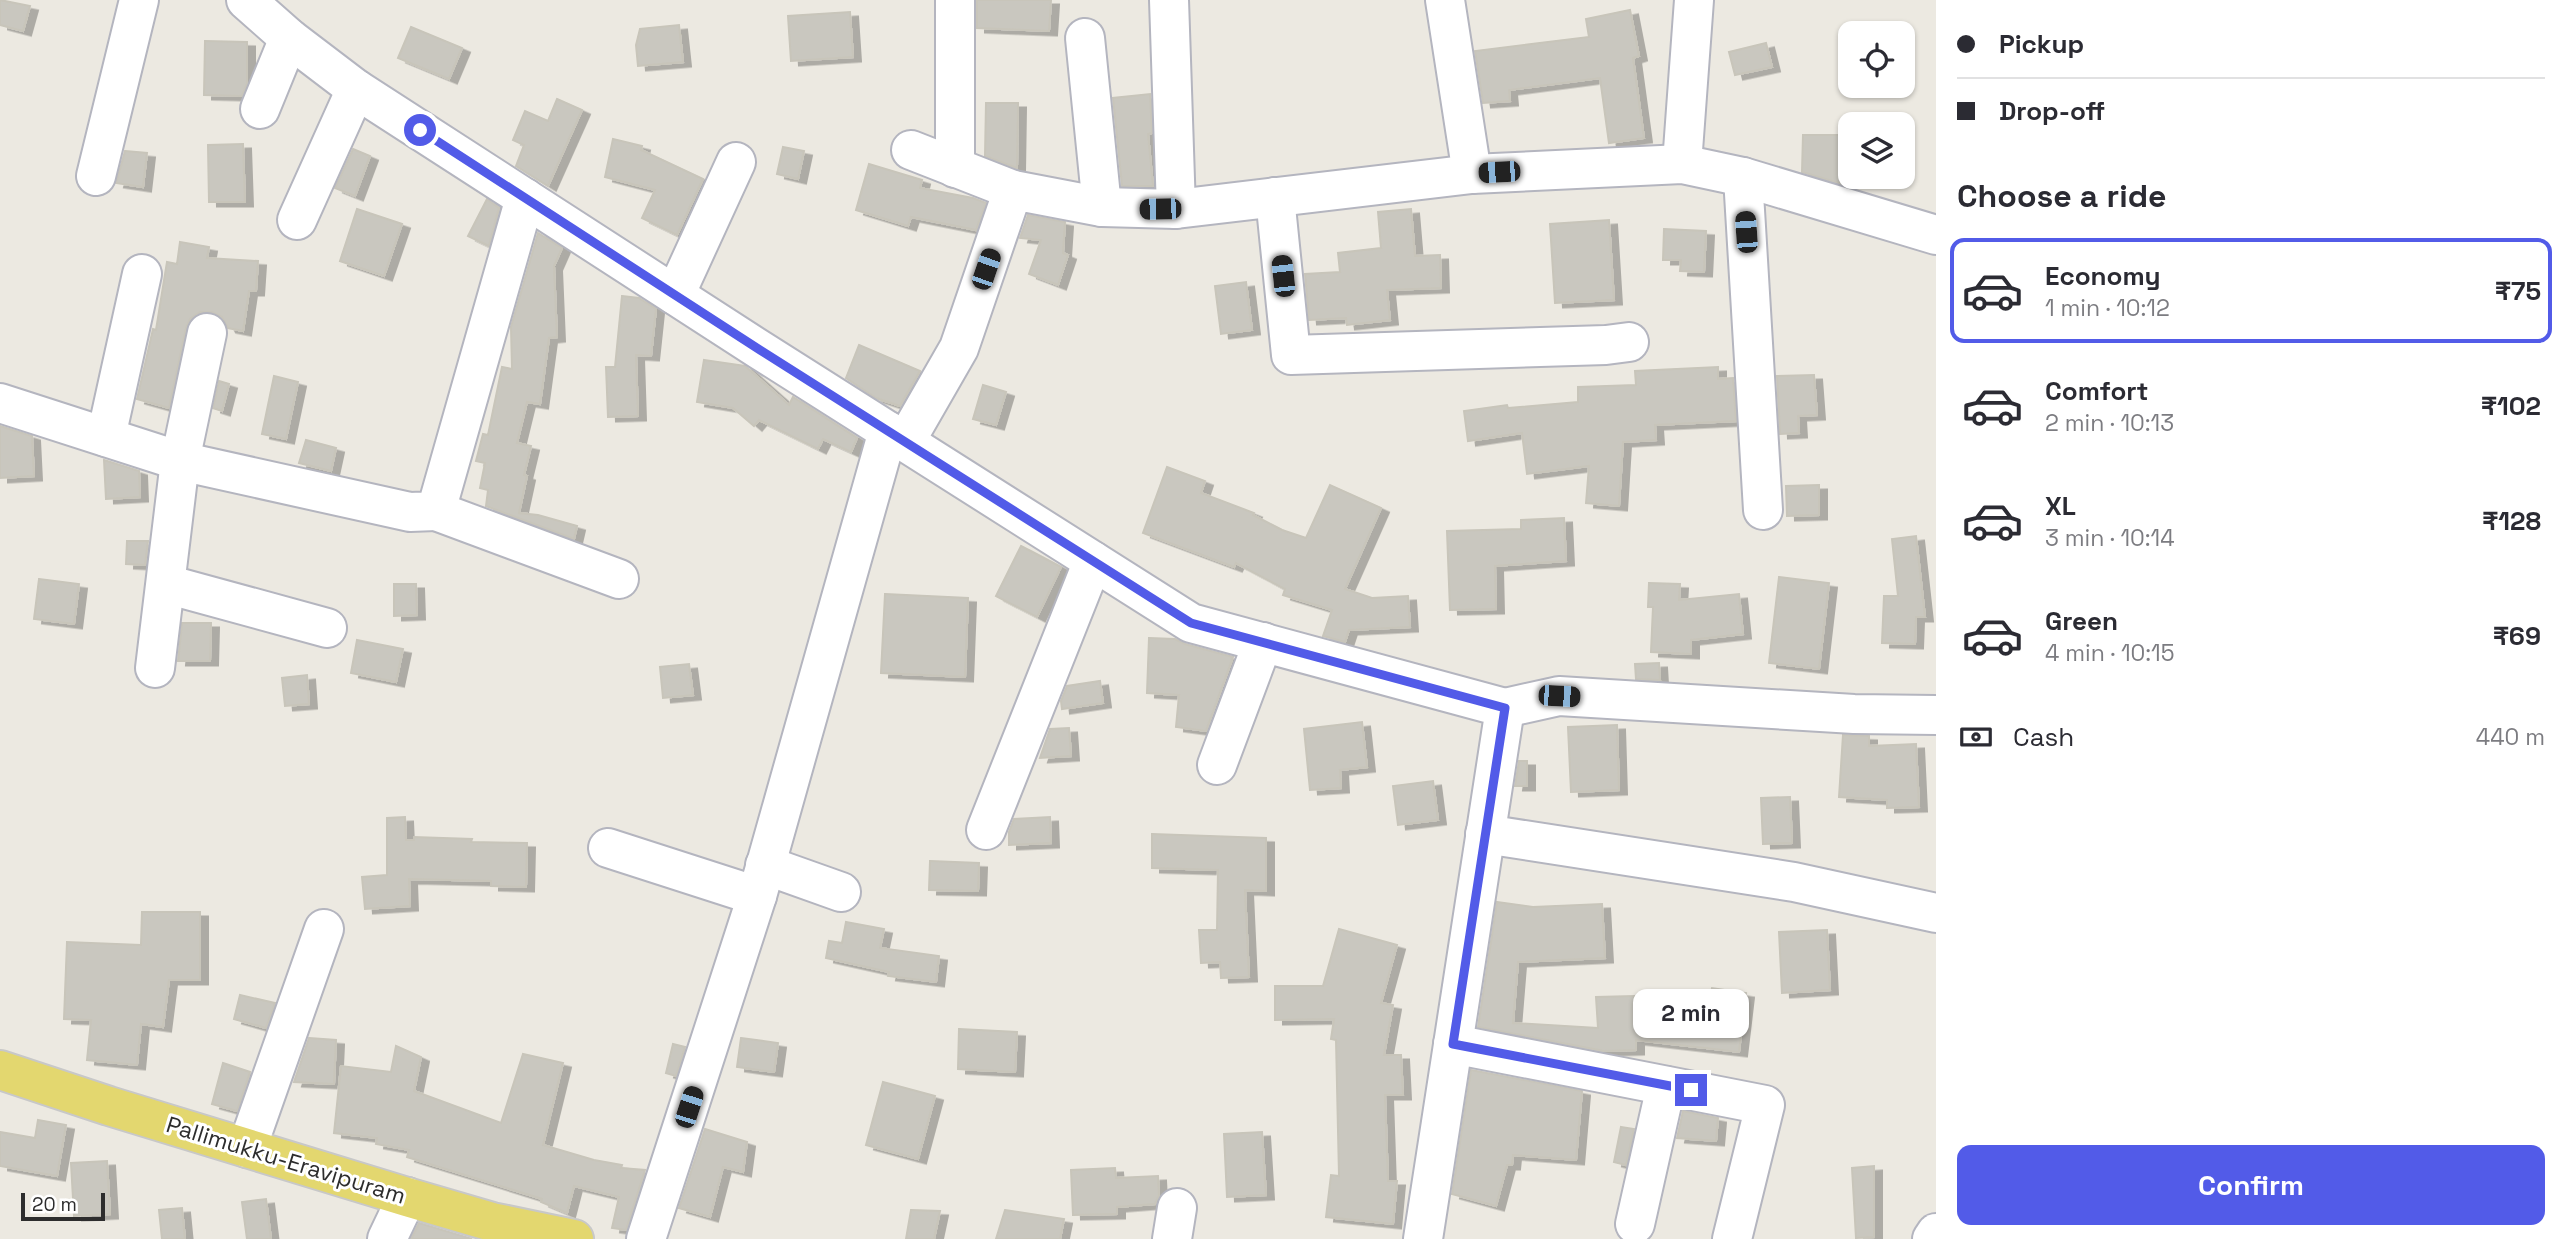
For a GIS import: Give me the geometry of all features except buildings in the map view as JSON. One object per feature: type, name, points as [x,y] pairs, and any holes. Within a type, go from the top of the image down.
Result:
[{"type":"main road","name":"Pallimukku-Eravipuram","points":[[0,1070],[407,1197],[492,1222],[574,1239]]},
{"type":"street","points":[[246,0],[289,38],[356,89],[896,437],[1191,623],[1505,708],[1559,696],[1854,714],[1936,715]]},
{"type":"street","points":[[955,0],[955,168]]},
{"type":"street","points":[[1169,0],[1176,209]]},
{"type":"street","points":[[1445,0],[1472,174]]},
{"type":"street","points":[[1682,164],[1694,0]]},
{"type":"street","points":[[96,176],[135,1]]},
{"type":"street","points":[[260,109],[289,38]]},
{"type":"street","points":[[1085,38],[1101,207]]},
{"type":"street","points":[[297,220],[356,89]]},
{"type":"street","points":[[912,150],[1013,190],[1101,207],[1176,209],[1472,174],[1682,164],[1743,177],[1936,235]]},
{"type":"street","points":[[675,295],[736,162]]},
{"type":"street","points":[[1743,177],[1763,510]]},
{"type":"street","points":[[646,1239],[761,880],[896,437],[959,348],[1013,190]]},
{"type":"street","points":[[1275,197],[1291,355],[1606,345],[1629,342]]},
{"type":"street","points":[[436,511],[525,198]]},
{"type":"street","points":[[106,438],[142,274]]},
{"type":"street","points":[[155,668],[180,461],[207,333]]},
{"type":"street","points":[[0,402],[180,461],[410,512],[436,511],[619,579]]},
{"type":"street","points":[[986,830],[1093,561]]},
{"type":"street","points":[[166,584],[327,628]]},
{"type":"street","points":[[1217,765],[1263,642]]},
{"type":"street","points":[[1423,1239],[1505,708]]},
{"type":"street","points":[[1485,834],[1794,882],[1936,913]]},
{"type":"street","points":[[608,848],[761,880],[841,892]]},
{"type":"street","points":[[247,1148],[324,929]]},
{"type":"street","points":[[1453,1044],[1765,1105],[1732,1239]]},
{"type":"street","points":[[1635,1224],[1666,1086]]},
{"type":"street","points":[[387,1239],[407,1197]]},
{"type":"street","points":[[1931,1239],[1936,1233]]},
{"type":"route","points":[[420,130],[760,350],[1191,623],[1505,708],[1453,1044],[1691,1090]]}]
